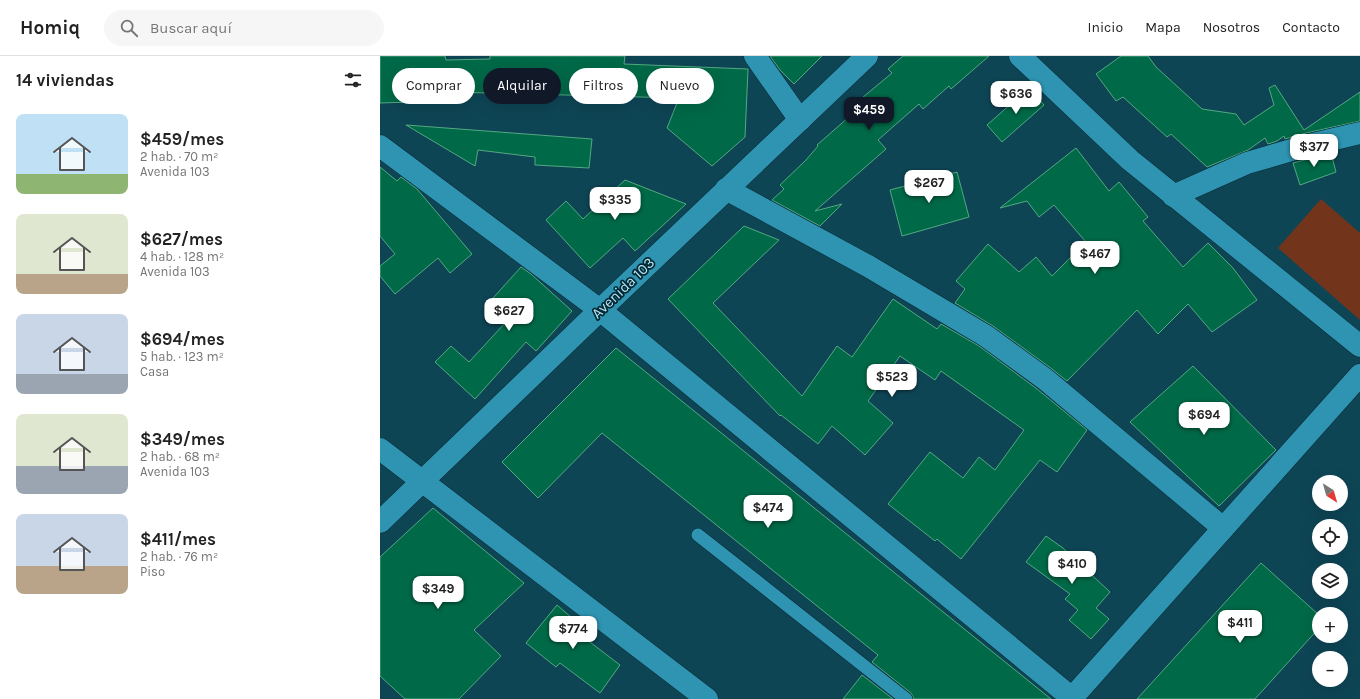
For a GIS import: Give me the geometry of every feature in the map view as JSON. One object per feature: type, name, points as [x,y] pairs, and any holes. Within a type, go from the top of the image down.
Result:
[{"type":"street","points":[[756,56],[800,120]]},
{"type":"street","name":"Avenida 103","points":[[380,522],[867,56]]},
{"type":"street","points":[[1020,56],[1130,160],[1360,346]]},
{"type":"street","points":[[1173,196],[1247,163],[1309,145],[1360,133]]},
{"type":"street","points":[[380,146],[600,310],[1072,699],[1360,375]]},
{"type":"street","points":[[726,190],[874,270],[986,336],[1045,379],[1223,528]]},
{"type":"street","points":[[380,449],[707,699]]},
{"type":"lane","points":[[698,535],[906,699]]},
{"type":"shaded area","points":[[1321,199],[1360,233],[1360,320],[1278,248]]},
{"type":"building","points":[[380,56],[445,56],[446,60],[490,59],[490,56],[625,56],[624,64],[748,69],[745,137],[712,166],[667,128],[677,104],[714,104],[714,68],[646,68],[646,97],[638,97],[638,68],[569,68],[569,95],[561,95],[561,68],[483,68],[483,93],[475,93],[475,68],[392,68],[392,103],[380,103]]},
{"type":"building","points":[[770,56],[822,56],[794,84],[780,70]]},
{"type":"building","points":[[903,56],[989,56],[951,89],[949,86],[923,109],[919,104],[878,140],[886,149],[815,211],[842,204],[820,226],[772,200],[784,189],[780,185],[806,160],[818,146],[817,145],[866,102],[862,98],[892,73],[888,69]]},
{"type":"building","points":[[1121,56],[1148,56],[1156,67],[1202,109],[1236,114],[1244,125],[1274,105],[1269,88],[1275,85],[1304,130],[1360,92],[1360,121],[1285,139],[1284,136],[1277,141],[1268,144],[1265,138],[1248,150],[1207,167],[1171,134],[1167,137],[1123,97],[1116,101],[1096,74]]},
{"type":"building","points":[[1029,88],[1044,105],[1002,142],[987,125]]},
{"type":"building","points":[[406,125],[592,139],[589,168],[535,165],[535,157],[478,150],[475,166]]},
{"type":"building","points":[[1076,148],[1109,191],[1119,182],[1148,217],[1143,221],[1183,267],[1208,243],[1233,268],[1257,300],[1212,332],[1188,304],[1158,334],[1137,310],[1067,381],[993,326],[955,303],[965,289],[956,281],[988,244],[1019,272],[1036,257],[1052,276],[1086,242],[1054,205],[1039,217],[1027,201],[1000,208]]},
{"type":"building","points":[[1331,153],[1336,172],[1300,185],[1293,163]]},
{"type":"building","points":[[380,167],[397,181],[401,177],[417,189],[472,254],[450,273],[438,258],[395,294],[380,276],[380,266],[395,254],[380,236]]},
{"type":"building","points":[[957,172],[969,217],[902,236],[890,190]]},
{"type":"building","points":[[625,180],[686,204],[635,251],[623,238],[590,268],[546,220],[566,201],[583,219]]},
{"type":"building","points":[[744,226],[779,240],[713,303],[802,396],[837,346],[852,357],[893,299],[937,329],[941,324],[979,346],[1037,389],[1087,430],[1057,472],[1040,460],[961,559],[937,539],[935,541],[888,504],[930,452],[963,478],[979,457],[995,470],[1024,430],[941,371],[935,380],[900,356],[868,401],[893,423],[865,455],[832,426],[818,444],[781,415],[780,416],[668,299]]},
{"type":"building","points":[[521,267],[531,274],[572,311],[536,351],[526,342],[475,399],[435,362],[451,346],[469,362],[505,323],[500,318],[507,311],[493,298]]},
{"type":"building","points":[[616,348],[1051,699],[914,699],[911,693],[872,662],[878,655],[602,433],[538,498],[502,462]]},
{"type":"building","points":[[1193,366],[1276,450],[1219,506],[1130,422]]},
{"type":"building","points":[[433,508],[524,583],[474,630],[501,656],[459,699],[405,699],[380,676],[380,557]]},
{"type":"building","points":[[1046,536],[1063,548],[1110,592],[1096,608],[1109,619],[1091,639],[1069,620],[1078,610],[1065,599],[1070,594],[1026,562]]},
{"type":"building","points":[[1261,563],[1312,609],[1312,636],[1255,699],[1137,699]]},
{"type":"building","points":[[557,605],[587,631],[582,636],[620,665],[600,693],[560,663],[556,667],[526,643]]},
{"type":"building","points":[[862,675],[893,699],[843,699]]}]
